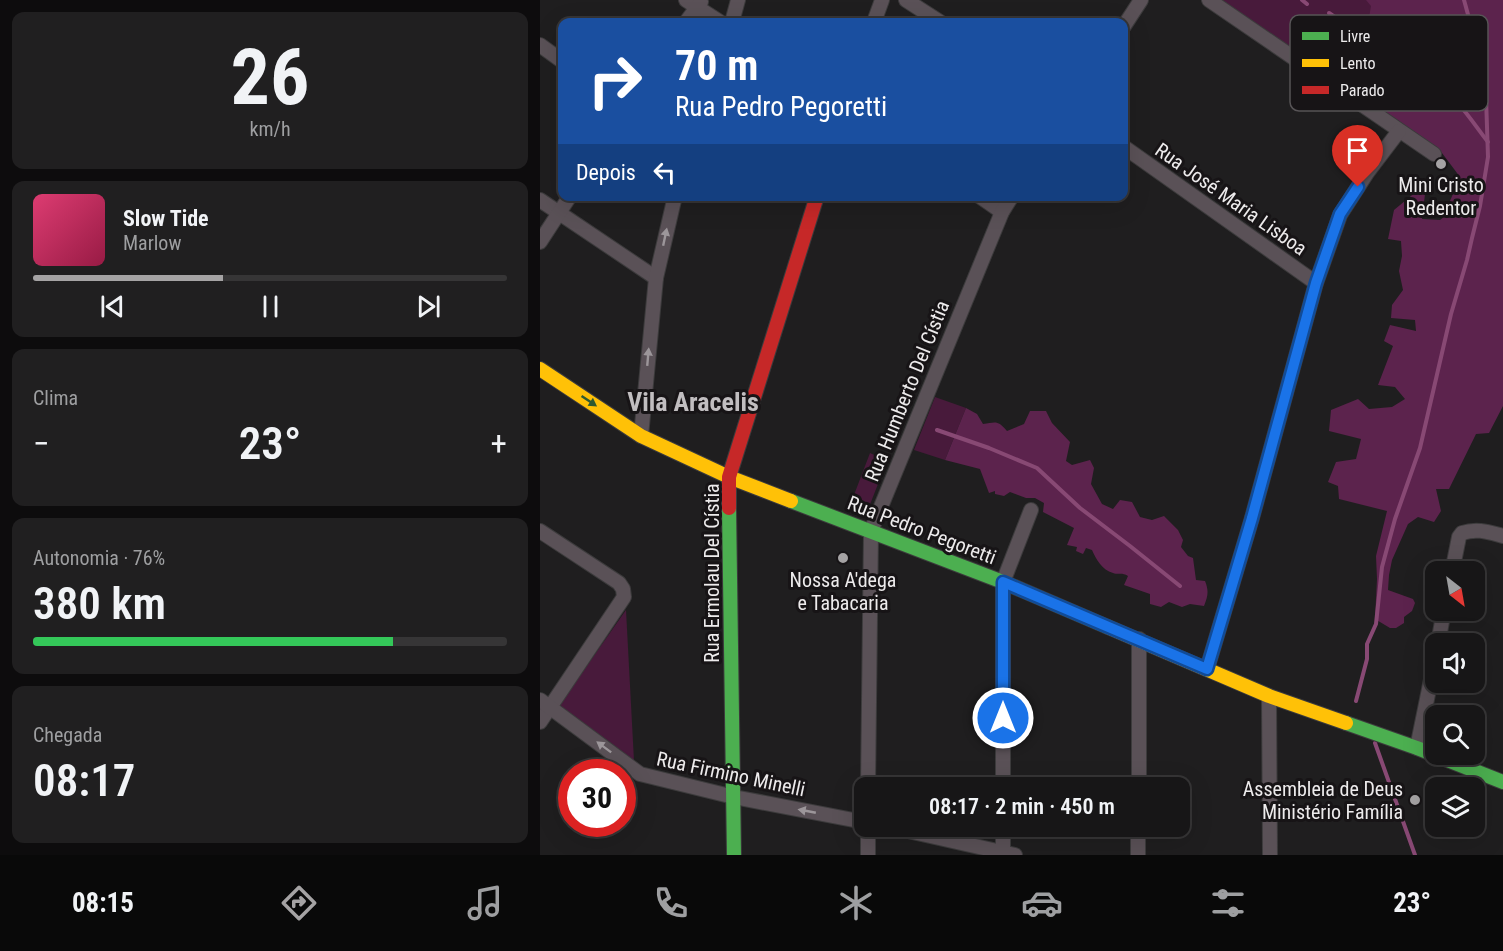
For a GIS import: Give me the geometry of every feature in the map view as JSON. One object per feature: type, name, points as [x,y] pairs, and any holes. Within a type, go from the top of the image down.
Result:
[{"type":"street","points":[[733,18],[738,0]]},
{"type":"street","points":[[875,18],[882,0]]},
{"type":"street","points":[[906,0],[934,18]]},
{"type":"street","points":[[1128,20],[1142,0]]},
{"type":"street","points":[[1209,0],[1290,56]]},
{"type":"street","points":[[688,18],[695,2],[715,18]]},
{"type":"street","points":[[540,45],[558,57]]},
{"type":"street","points":[[1370,111],[1434,154]]},
{"type":"street","points":[[1207,669],[1252,518],[1316,283],[1340,214],[1399,131]]},
{"type":"street","name":"Rua José Maria Lisboa","points":[[1128,150],[1316,283]]},
{"type":"street","points":[[540,200],[656,278]]},
{"type":"street","points":[[540,242],[567,201]]},
{"type":"street","points":[[641,436],[656,278],[674,201]]},
{"type":"street","name":"Rua Ermolau Del Cístia","points":[[734,855],[729,477],[815,201]]},
{"type":"street","points":[[986,201],[1002,212]]},
{"type":"street","name":"Rua Humberto Del Cístia","points":[[868,777],[871,531],[1002,212],[1009,201]]},
{"type":"street","name":"Rua Pedro Pegoretti","points":[[540,369],[641,436],[729,477],[1003,582],[1269,696],[1374,732],[1503,782]]},
{"type":"street","points":[[1003,777],[1003,582],[1031,510]]},
{"type":"street","points":[[1454,561],[1459,537],[1462,533],[1478,530],[1503,536]]},
{"type":"street","points":[[540,531],[619,583],[624,597],[545,704],[540,722]]},
{"type":"street","points":[[1138,777],[1139,639]]},
{"type":"street","points":[[1417,748],[1428,693]]},
{"type":"street","points":[[1269,696],[1270,855]]},
{"type":"street","name":"Rua Firmino Minelli","points":[[545,704],[640,774],[734,797],[854,820]]},
{"type":"street","points":[[868,837],[868,855]]},
{"type":"street","points":[[934,837],[1007,854],[1005,837]]},
{"type":"street","points":[[1138,837],[1138,855]]},
{"type":"shaded area","points":[[1214,0],[1386,0],[1380,15],[1290,15],[1290,52]]},
{"type":"shaded area","points":[[1366,0],[1503,0],[1503,406],[1489,433],[1476,434],[1449,489],[1436,489],[1441,511],[1434,522],[1418,517],[1408,524],[1392,560],[1388,590],[1413,599],[1415,603],[1412,611],[1404,617],[1404,623],[1396,628],[1390,628],[1375,619],[1376,556],[1387,511],[1339,499],[1338,486],[1328,482],[1336,462],[1356,459],[1361,439],[1329,431],[1331,410],[1358,399],[1369,409],[1392,407],[1405,399],[1395,387],[1378,385],[1393,346],[1384,341],[1390,325],[1416,331],[1415,320],[1391,318],[1392,305],[1403,290],[1399,271],[1402,256],[1401,241],[1388,239],[1394,210],[1417,191],[1425,194],[1422,219],[1440,220],[1452,211],[1450,201],[1460,177],[1439,149],[1384,111],[1488,111],[1488,15],[1370,15],[1371,6]]},
{"type":"shaded area","points":[[935,397],[966,408],[945,460],[914,450]]},
{"type":"shaded area","points":[[966,408],[977,414],[983,424],[996,423],[1007,431],[1024,424],[1030,411],[1046,411],[1052,423],[1070,442],[1066,461],[1072,465],[1090,460],[1094,468],[1091,484],[1102,504],[1113,509],[1120,500],[1132,502],[1140,517],[1152,520],[1164,516],[1178,530],[1183,540],[1181,547],[1188,556],[1193,558],[1196,580],[1205,581],[1207,594],[1204,606],[1190,604],[1182,607],[1169,602],[1161,607],[1150,604],[1150,594],[1124,585],[1128,576],[1113,573],[1103,567],[1092,550],[1086,548],[1083,554],[1076,551],[1077,547],[1067,545],[1074,528],[1043,512],[1044,503],[1035,498],[1026,498],[1010,492],[1004,496],[995,494],[995,491],[989,493],[980,469],[945,460]]},
{"type":"shaded area","points":[[870,453],[887,461],[869,507],[859,512],[849,508]]},
{"type":"shaded area","points":[[626,610],[634,759],[558,707]]},
{"type":"waterway","points":[[1302,0],[1307,4]]},
{"type":"waterway","points":[[1464,0],[1468,15]]},
{"type":"waterway","points":[[1464,111],[1488,142]]},
{"type":"waterway","points":[[1356,701],[1367,659],[1367,644],[1376,624],[1382,567],[1395,519],[1420,448],[1451,314],[1480,206],[1488,157],[1486,111]]},
{"type":"waterway","points":[[937,430],[1037,468],[1080,508],[1180,586]]},
{"type":"waterway","points":[[1375,743],[1415,855]]},
{"type":"traffic: fast","points":[[791,501],[1003,582],[1108,627]]},
{"type":"traffic: fast","points":[[729,508],[734,855]]},
{"type":"traffic: fast","points":[[1346,723],[1503,782]]},
{"type":"traffic: slow","points":[[540,369],[641,436],[729,477],[791,501]]},
{"type":"traffic: slow","points":[[1108,627],[1269,696],[1346,723]]},
{"type":"traffic: jam","points":[[729,508],[729,477],[815,201]]},
{"type":"place","name":"Mini Cristo Redentor","points":[[1441,164]]},
{"type":"place","name":"Nossa A'dega e Tabacaria","points":[[843,558]]},
{"type":"place","name":"Assembleia de Deus Ministério Família","points":[[1415,800]]},
{"type":"district","name":"Vila Aracelis","points":[[693,402]]},
{"type":"route","points":[[1003,718],[1003,582],[1207,669],[1252,518],[1316,283],[1340,214],[1358,187]]}]
